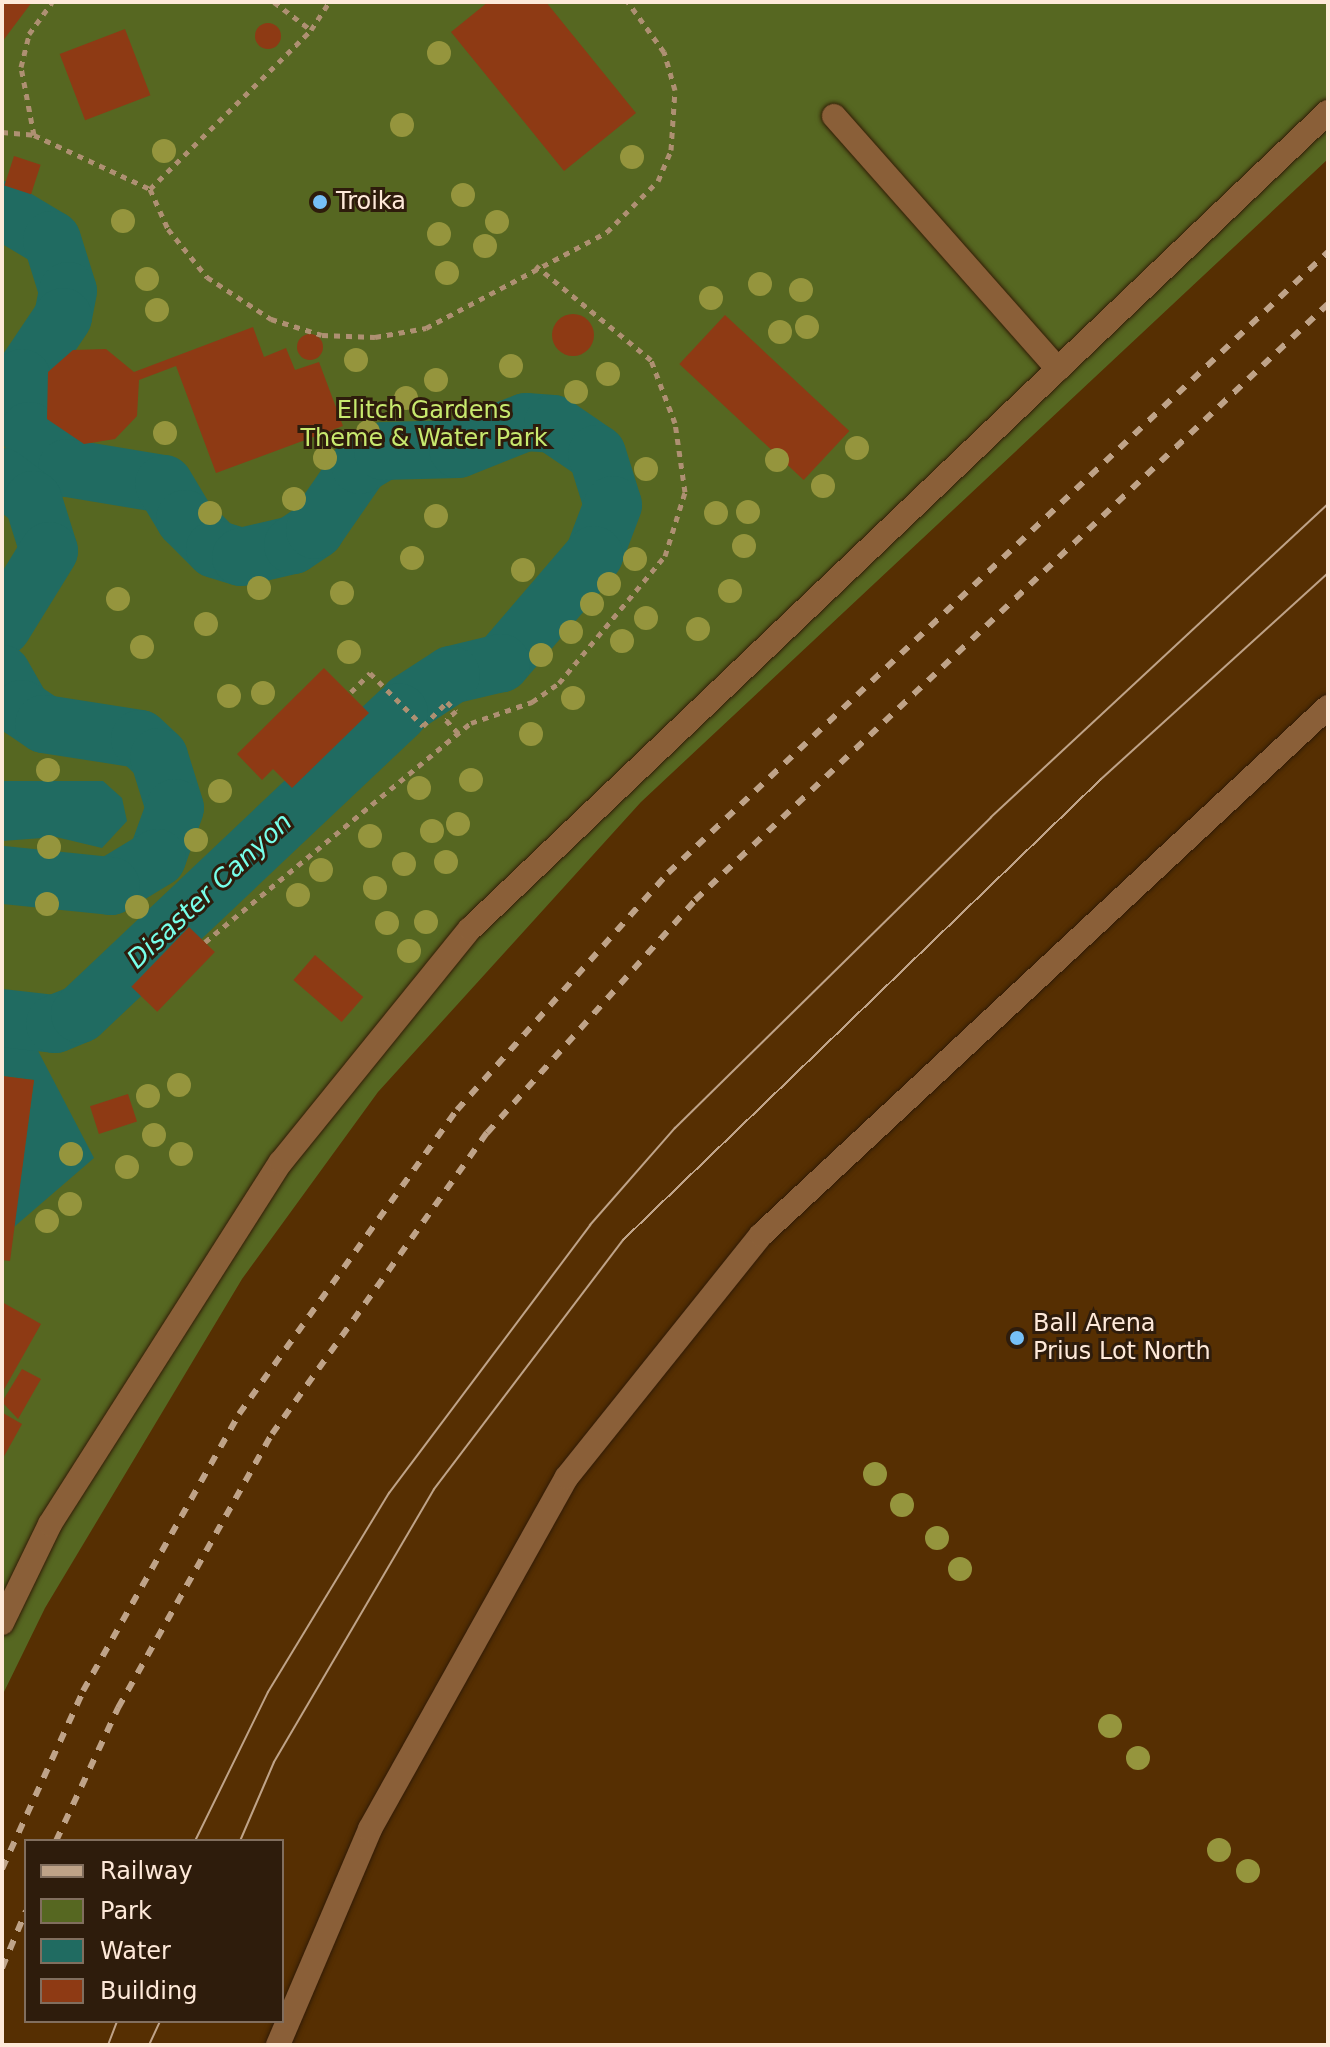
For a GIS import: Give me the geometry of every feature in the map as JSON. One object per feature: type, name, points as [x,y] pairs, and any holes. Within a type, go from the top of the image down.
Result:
[{"type":"lane","points":[[2,1623],[50,1524],[281,1162],[470,929],[1328,112]]},
{"type":"lane","points":[[834,116],[1058,369]]},
{"type":"lane","points":[[278,2045],[370,1829],[567,1477],[761,1235],[1328,707]]},
{"type":"path","points":[[34,135],[21,67],[29,34],[52,2]]},
{"type":"path","points":[[274,2],[311,30]]},
{"type":"path","points":[[150,189],[311,30],[329,2]]},
{"type":"path","points":[[2,132],[34,135],[150,189],[168,229],[207,277],[271,319],[322,335],[375,337],[426,328],[637,209],[671,150],[675,90],[664,52],[628,2]]},
{"type":"path","points":[[205,942],[458,733],[532,702],[559,683],[665,556],[685,492],[675,423],[651,360],[536,266]]},
{"type":"path","points":[[351,692],[370,673],[423,726],[447,702],[456,711],[446,720],[458,733]]},
{"type":"green space","name":"Elitch Gardens Theme & Water Park","points":[[2,2],[1328,2],[1328,159],[641,802],[378,1092],[242,1279],[45,1608],[2,1696]]},
{"type":"water","points":[[2,781],[103,781],[122,798],[127,821],[102,848],[56,837],[2,841]]},
{"type":"water","points":[[2,1036],[35,1045],[94,1158],[14,1227],[34,1080],[2,1076]]},
{"type":"building","points":[[2,2],[32,2],[2,42]]},
{"type":"building","points":[[488,2],[546,2],[636,113],[564,171],[451,32]]},
{"type":"building","points":[[268,23],[278,26],[281,36],[278,46],[268,49],[258,46],[255,36],[258,26]]},
{"type":"building","points":[[125,29],[150,95],[85,120],[60,54]]},
{"type":"building","points":[[14,156],[41,165],[31,194],[4,185]]},
{"type":"building","points":[[573,314],[588,320],[594,335],[588,350],[573,356],[558,350],[552,335],[558,320]]},
{"type":"building","points":[[725,315],[849,431],[804,480],[679,364]]},
{"type":"building","points":[[253,327],[264,357],[286,348],[295,370],[319,362],[343,426],[216,473],[176,366],[139,380],[137,416],[115,439],[84,444],[47,419],[48,372],[73,350],[106,349],[134,372]]},
{"type":"building","points":[[310,334],[319,338],[323,347],[319,356],[310,360],[301,356],[297,347],[301,338]]},
{"type":"building","points":[[324,668],[369,713],[292,788],[273,769],[262,780],[237,754]]},
{"type":"building","points":[[189,927],[215,952],[157,1012],[131,987]]},
{"type":"building","points":[[315,955],[363,997],[342,1022],[293,980]]},
{"type":"building","points":[[2,1076],[34,1080],[10,1261],[2,1260]]},
{"type":"building","points":[[128,1094],[137,1122],[99,1134],[90,1106]]},
{"type":"building","points":[[2,1302],[41,1324],[2,1393]]},
{"type":"building","points":[[22,1369],[41,1379],[18,1419],[2,1402]]},
{"type":"building","points":[[2,1415],[22,1424],[2,1460]]},
{"type":"waterway","name":"Disaster Canyon","points":[[2,210],[52,240],[68,291],[63,317],[22,378],[29,431],[67,468],[164,484],[185,519],[215,549],[241,557],[293,545],[315,530],[360,465],[383,451],[458,449],[526,422],[553,424],[597,454],[613,505],[594,555],[501,663],[451,675],[408,703]]},
{"type":"waterway","name":"Disaster Canyon","points":[[2,477],[33,500],[49,551],[2,627]]},
{"type":"waterway","name":"Disaster Canyon","points":[[2,674],[22,709],[44,724],[140,739],[159,757],[175,808],[157,858],[111,886],[2,875]]},
{"type":"waterway","name":"Disaster Canyon","points":[[2,1018],[55,1024],[80,1014],[399,712]]},
{"type":"tram line","points":[[196,1839],[268,1692],[389,1493],[590,1225],[675,1128],[991,817],[1328,504]]},
{"type":"tram line","points":[[241,1839],[274,1762],[434,1489],[623,1240],[1101,779],[1328,573]]},
{"type":"tram line","points":[[108,2045],[116,2023]]},
{"type":"tram line","points":[[149,2045],[159,2023]]},
{"type":"railway","points":[[2,1869],[83,1691],[239,1414],[457,1110],[668,873],[1328,252]]},
{"type":"railway","points":[[57,1839],[118,1708],[272,1434],[487,1133],[695,900],[1328,304]]},
{"type":"railway","points":[[2,1968],[24,1916]]},
{"type":"place","name":"Troika","points":[[320,202]]},
{"type":"place","name":"Ball Arena Prius Lot North","points":[[1017,1338]]}]
